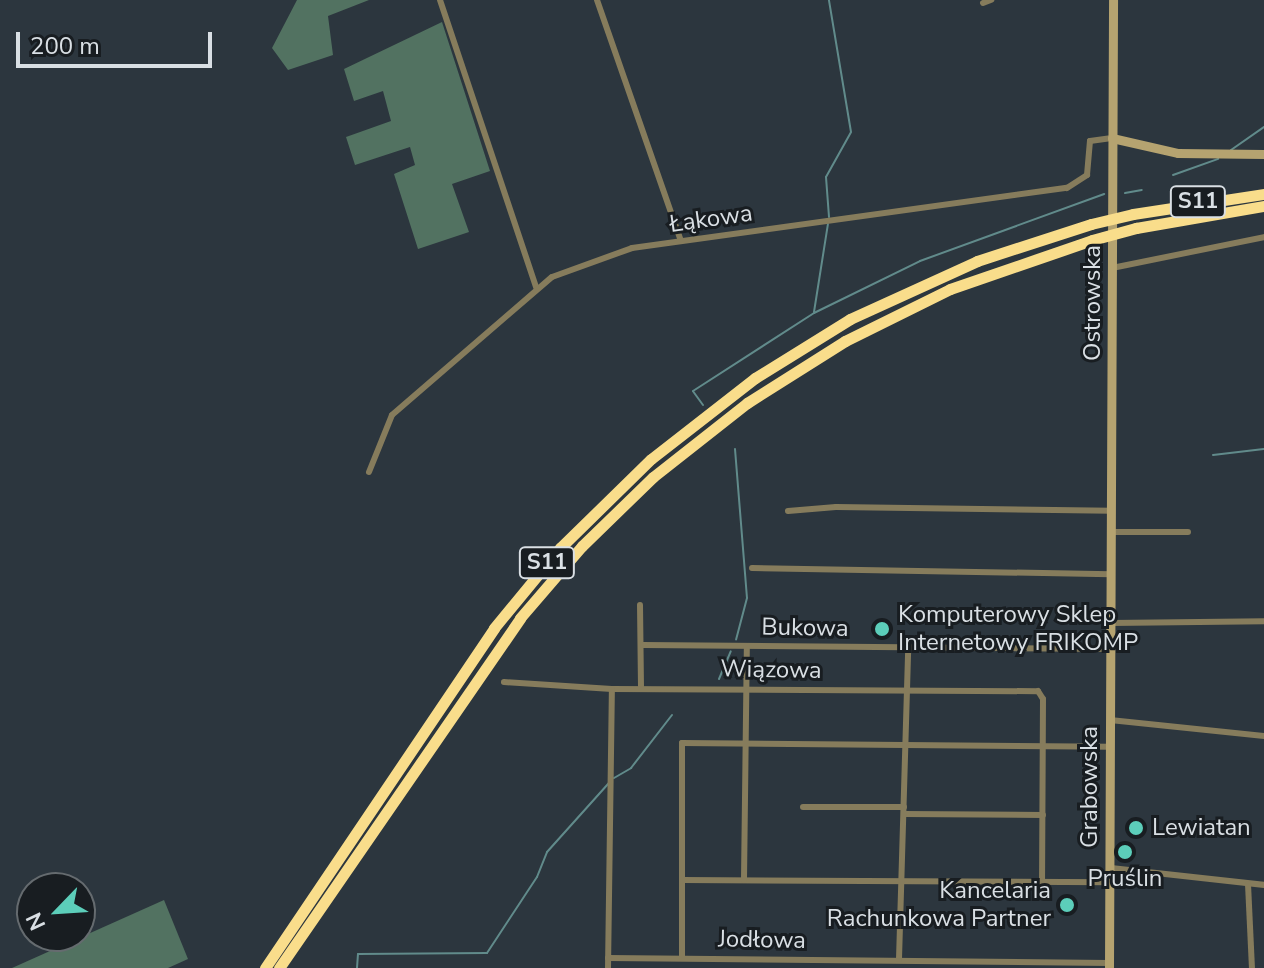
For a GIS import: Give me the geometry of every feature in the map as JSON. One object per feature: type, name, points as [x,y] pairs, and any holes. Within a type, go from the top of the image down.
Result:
[{"type":"highway","name":"S11","points":[[265,968],[494,628],[560,548],[651,459],[734,392],[850,319],[977,261],[1091,224],[1133,214],[1264,194]]},
{"type":"highway","name":"S11","points":[[279,968],[520,618],[582,546],[653,477],[747,403],[845,341],[950,289],[1136,228],[1264,206]]},
{"type":"street","points":[[440,0],[536,287]]},
{"type":"street","points":[[597,0],[681,241]]},
{"type":"street","points":[[983,3],[991,0]]},
{"type":"street","name":"Ostrowska","points":[[1111,607],[1113,0]]},
{"type":"street","points":[[1112,138],[1178,153],[1264,154]]},
{"type":"street","name":"Łąkowa","points":[[369,472],[392,415],[536,287],[632,248],[1067,188],[1087,175],[1090,141],[1112,138]]},
{"type":"street","points":[[1112,268],[1264,237]]},
{"type":"street","points":[[788,511],[1111,511]]},
{"type":"street","points":[[1111,532],[1188,532]]},
{"type":"street","points":[[752,568],[1111,574]]},
{"type":"street","points":[[640,605],[643,645],[641,686]]},
{"type":"street","name":"Grabowska","points":[[1109,965],[1111,607]]},
{"type":"street","points":[[1111,623],[1264,621]]},
{"type":"street","name":"Bukowa","points":[[643,645],[1110,649]]},
{"type":"street","points":[[744,880],[747,646]]},
{"type":"street","points":[[899,959],[904,880],[908,648]]},
{"type":"street","name":"Wiązowa","points":[[504,682],[612,689],[641,686],[1038,691],[1043,699],[1043,748]]},
{"type":"street","points":[[608,968],[612,689]]},
{"type":"street","points":[[1110,720],[1264,736]]},
{"type":"street","points":[[682,958],[682,743],[1110,747]]},
{"type":"street","points":[[1042,882],[1043,748]]},
{"type":"street","points":[[803,807],[1043,815]]},
{"type":"street","points":[[1111,868],[1264,885]]},
{"type":"street","points":[[682,880],[1111,882]]},
{"type":"street","points":[[1248,884],[1252,968]]},
{"type":"street","name":"Jodłowa","points":[[608,958],[899,959],[1109,965]]},
{"type":"green space","points":[[297,0],[369,0],[328,16],[333,55],[288,70],[272,48]]},
{"type":"green space","points":[[442,22],[490,171],[452,184],[469,232],[418,249],[394,174],[415,165],[410,147],[355,165],[346,137],[391,121],[383,91],[354,101],[344,69]]},
{"type":"green space","points":[[164,900],[188,959],[168,968],[12,968],[48,952],[96,952],[96,930]]},
{"type":"waterway","points":[[829,0],[851,132],[826,177],[829,217]]},
{"type":"waterway","points":[[1231,150],[1264,127]]},
{"type":"waterway","points":[[1173,175],[1218,159]]},
{"type":"waterway","points":[[1125,193],[1142,190]]},
{"type":"waterway","points":[[703,405],[693,391],[814,313],[920,261],[1104,194]]},
{"type":"waterway","points":[[814,312],[828,224]]},
{"type":"waterway","points":[[735,449],[747,598],[736,640]]},
{"type":"waterway","points":[[1213,455],[1264,449]]},
{"type":"waterway","points":[[719,679],[731,651]]},
{"type":"waterway","points":[[614,778],[631,768],[672,715]]},
{"type":"waterway","points":[[357,968],[358,954],[487,953],[537,877],[547,852],[609,783]]},
{"type":"place","name":"Komputerowy Sklep Internetowy FRIKOMP","points":[[882,629]]},
{"type":"place","name":"Lewiatan","points":[[1136,828]]},
{"type":"place","name":"Pruślin","points":[[1125,852]]},
{"type":"place","name":"Kancelaria Rachunkowa Partner","points":[[1067,905]]}]
